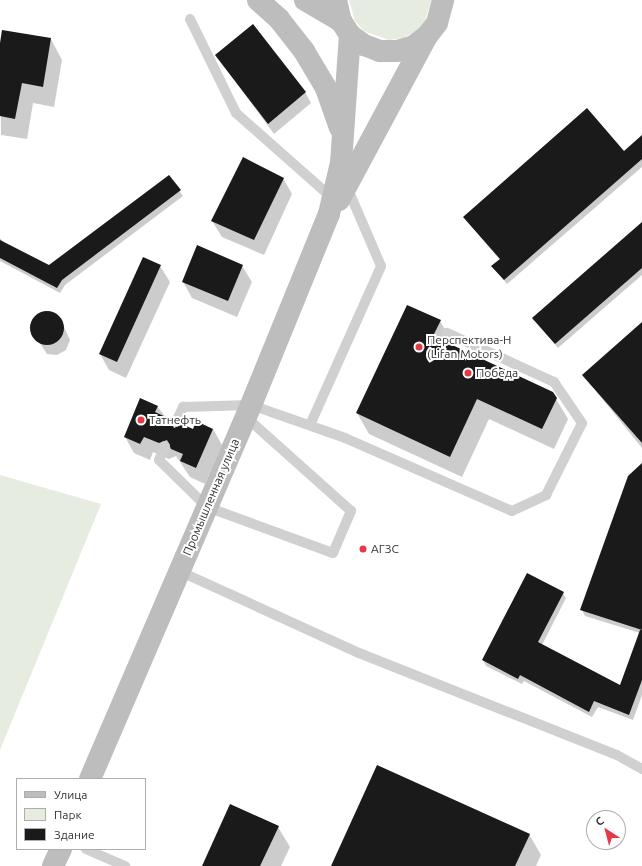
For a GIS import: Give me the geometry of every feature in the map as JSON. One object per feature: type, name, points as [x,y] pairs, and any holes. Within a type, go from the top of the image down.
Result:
[{"type":"main road","points":[[258,0],[279,19],[304,51],[326,88],[337,112],[342,139]]},
{"type":"main road","points":[[305,0],[345,28],[364,45],[380,51],[397,51],[414,46],[427,36]]},
{"type":"main road","points":[[336,0],[345,28],[341,163],[336,200]]},
{"type":"main road","points":[[336,200],[427,36],[437,22],[444,2]]},
{"type":"main road","name":"Промышленная улица","points":[[90,778],[249,411],[336,200]]},
{"type":"main road","points":[[53,866],[60,850]]},
{"type":"lane","points":[[190,19],[236,113],[336,200],[381,266],[310,425]]},
{"type":"lane","points":[[176,422],[182,407],[249,411],[310,425],[345,438],[512,511],[546,495],[582,423],[554,382],[447,333]]},
{"type":"lane","points":[[165,446],[159,460],[207,507],[334,553],[352,512],[249,411]]},
{"type":"lane","points":[[180,571],[359,653],[617,755],[642,769]]},
{"type":"lane","points":[[88,850],[125,866]]},
{"type":"green space","points":[[349,0],[432,0],[424,23],[415,32],[403,38],[389,40],[364,31],[355,21]]},
{"type":"green space","points":[[0,475],[101,504],[0,750]]},
{"type":"building","points":[[253,24],[306,92],[268,124],[215,55]]},
{"type":"building","points":[[2,30],[51,38],[43,87],[22,83],[15,119],[0,116],[0,43]]},
{"type":"building","points":[[587,108],[624,151],[642,135],[642,159],[504,280],[491,266],[500,259],[463,217]]},
{"type":"building","points":[[243,157],[284,178],[254,240],[211,221]]},
{"type":"building","points":[[169,175],[181,190],[62,280],[57,288],[0,258],[0,240],[49,265]]},
{"type":"building","points":[[642,222],[642,268],[555,344],[532,318]]},
{"type":"building","points":[[197,245],[243,265],[228,301],[182,282]]},
{"type":"building","points":[[143,257],[161,265],[117,362],[99,354]]},
{"type":"building","points":[[407,305],[441,320],[433,336],[553,392],[557,398],[542,429],[477,399],[450,457],[356,413]]},
{"type":"building","points":[[44,311],[50,311],[54,312],[61,318],[64,328],[63,335],[57,342],[50,345],[44,345],[40,344],[33,338],[30,331],[30,325],[31,321],[37,314]]},
{"type":"building","points":[[642,322],[642,443],[582,375]]},
{"type":"building","points":[[140,398],[158,406],[155,412],[170,419],[174,428],[182,424],[193,429],[196,421],[213,429],[196,468],[180,461],[183,454],[171,449],[167,440],[159,443],[144,437],[140,444],[124,437]]},
{"type":"building","points":[[642,463],[642,630],[580,610],[628,476]]},
{"type":"building","points":[[527,573],[564,592],[538,642],[620,685],[640,630],[642,630],[642,680],[629,715],[594,701],[589,712],[520,675],[518,679],[482,660]]},
{"type":"building","points":[[377,765],[530,834],[515,866],[331,866]]},
{"type":"building","points":[[230,804],[279,826],[260,866],[202,866]]},
{"type":"place","name":"Перспектива-Н (Lifan Motors)","points":[[419,347]]},
{"type":"place","name":"Победа","points":[[468,373]]},
{"type":"place","name":"Татнефть","points":[[141,420]]},
{"type":"place","name":"АГЗС","points":[[363,549]]}]
